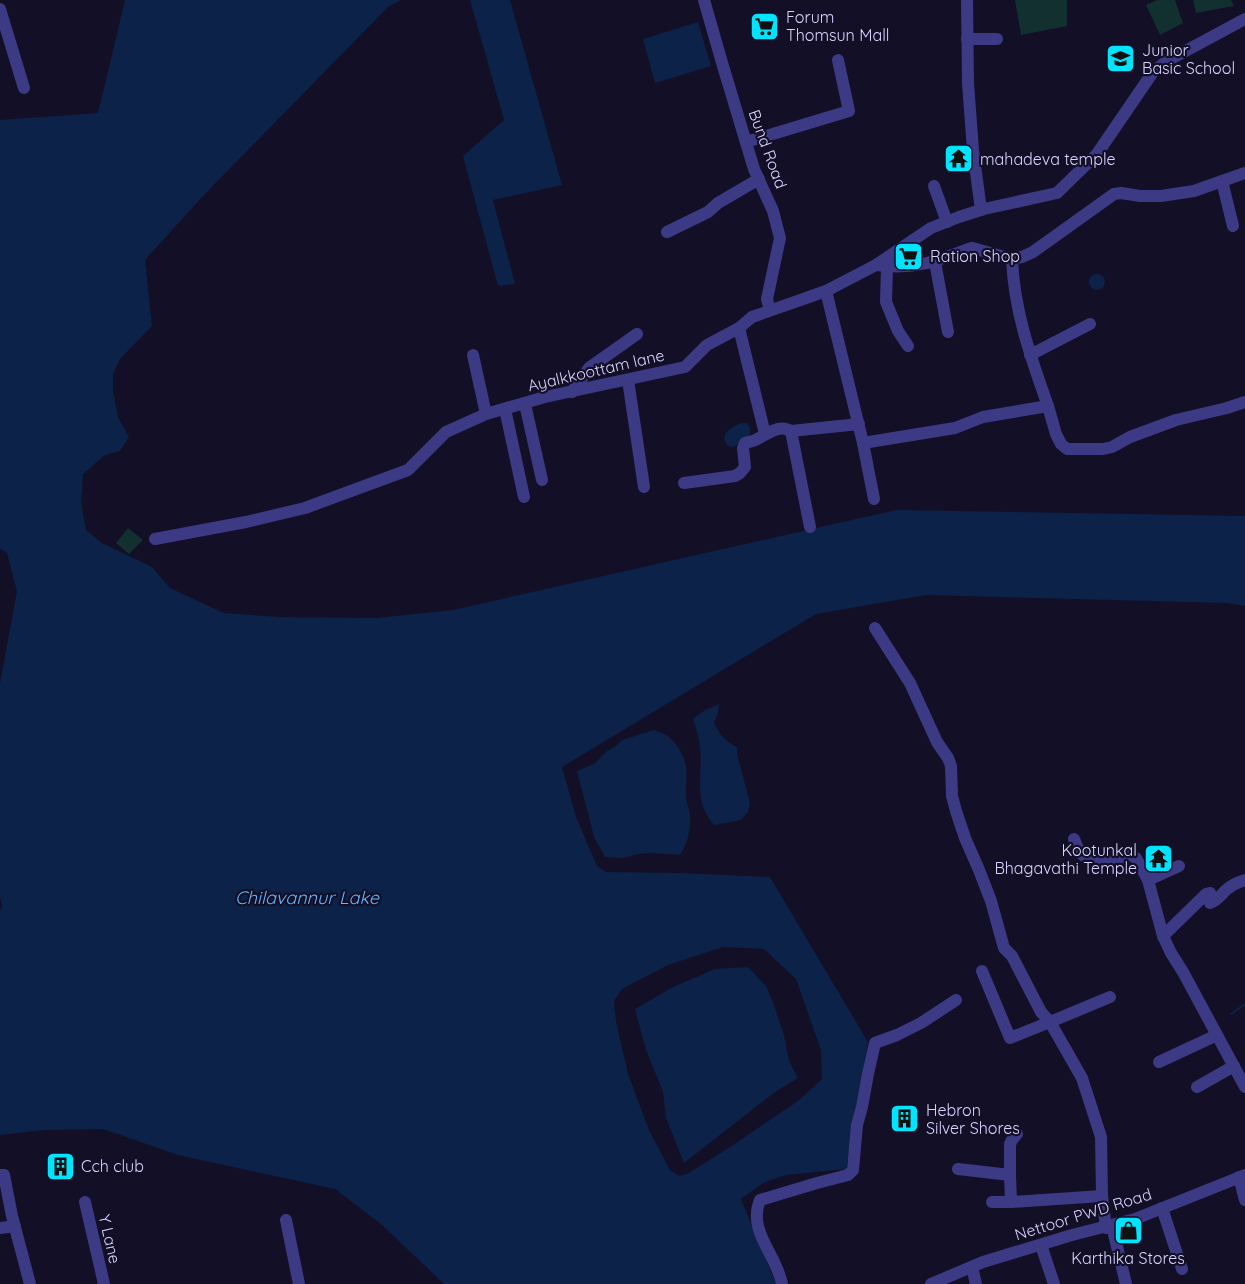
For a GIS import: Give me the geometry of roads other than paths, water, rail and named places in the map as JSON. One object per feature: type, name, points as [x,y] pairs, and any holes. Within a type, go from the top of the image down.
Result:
[{"type":"street","name":"Bund Road","points":[[704,0],[754,169],[774,211],[780,238],[767,299],[770,310]]},
{"type":"street","points":[[967,0],[968,83],[973,150],[981,210]]},
{"type":"street","points":[[0,9],[24,88]]},
{"type":"street","name":"Ayalkkoottam lane","points":[[155,539],[305,508],[408,470],[446,432],[486,414],[545,397],[685,367],[707,345],[739,328],[752,317],[826,291],[881,265],[920,234],[981,210],[1057,193],[1097,154],[1153,72],[1167,61],[1245,19]]},
{"type":"street","points":[[967,39],[997,39]]},
{"type":"street","points":[[746,142],[849,111],[838,60]]},
{"type":"street","points":[[908,346],[898,331],[886,302],[881,265],[900,267],[921,265],[971,248],[1012,259],[1022,257],[1033,252],[1114,194],[1161,196],[1194,191],[1245,173]]},
{"type":"street","points":[[667,232],[708,212],[718,203],[759,179]]},
{"type":"street","points":[[1222,181],[1233,226]]},
{"type":"street","points":[[934,186],[946,222]]},
{"type":"street","points":[[1012,259],[1014,286],[1025,338],[1056,434],[1061,444],[1067,449],[1112,447],[1130,437],[1176,420],[1245,402]]},
{"type":"street","points":[[935,262],[948,332]]},
{"type":"street","points":[[826,291],[859,424],[874,499]]},
{"type":"street","points":[[1030,355],[1090,324]]},
{"type":"street","points":[[739,328],[765,434]]},
{"type":"street","points":[[572,392],[589,368],[637,334]]},
{"type":"street","points":[[473,355],[486,414]]},
{"type":"street","points":[[628,380],[644,487]]},
{"type":"street","points":[[525,404],[542,480]]},
{"type":"street","points":[[863,443],[955,428],[983,417],[1048,406]]},
{"type":"street","points":[[506,409],[524,497]]},
{"type":"street","points":[[684,483],[735,476],[740,473],[745,467],[743,448],[745,443],[758,439],[770,430],[787,428],[791,431],[859,424]]},
{"type":"street","points":[[791,431],[810,527]]},
{"type":"street","points":[[874,628],[910,683],[937,742],[948,758],[956,811],[965,838],[980,870],[1005,948],[1012,956],[1041,1012],[1050,1022],[1082,1078],[1101,1137],[1102,1196],[1126,1284]]},
{"type":"street","points":[[1074,839],[1080,853],[1088,859],[1109,863],[1128,854],[1136,858],[1148,880],[1163,936],[1245,1087]]},
{"type":"street","points":[[1148,880],[1179,866]]},
{"type":"street","points":[[1163,936],[1206,894],[1210,893],[1210,903],[1215,902],[1235,883],[1245,880]]},
{"type":"street","points":[[982,971],[1010,1038],[1110,997]]},
{"type":"street","points":[[783,1284],[781,1275],[760,1235],[756,1221],[760,1200],[849,1175],[853,1170],[857,1125],[875,1043],[921,1023],[956,999]]},
{"type":"street","points":[[1159,1062],[1217,1035]]},
{"type":"street","points":[[1197,1087],[1234,1066]]},
{"type":"street","points":[[1011,1202],[1010,1144],[1017,1134]]},
{"type":"street","points":[[958,1169],[1010,1175]]},
{"type":"street","points":[[0,1175],[4,1175],[30,1284]]},
{"type":"street","points":[[1242,1176],[1245,1200]]},
{"type":"street","name":"Nettoor PWD Road","points":[[931,1284],[972,1267],[1072,1235],[1135,1219],[1242,1176]]},
{"type":"street","points":[[992,1202],[1102,1196]]},
{"type":"street","name":"Y Lane","points":[[85,1202],[104,1284]]},
{"type":"street","points":[[1162,1208],[1182,1269]]},
{"type":"street","points":[[286,1220],[299,1284]]},
{"type":"street","points":[[0,1228],[15,1226]]},
{"type":"street","points":[[1041,1245],[1054,1284]]},
{"type":"street","points":[[972,1267],[976,1284]]},
{"type":"water","name":"Chilavannur Lake","points":[[125,0],[401,0],[388,7],[203,196],[145,260],[152,326],[120,359],[113,374],[113,391],[118,417],[129,437],[120,451],[105,455],[83,474],[81,502],[86,530],[102,543],[152,567],[170,588],[224,613],[280,617],[377,618],[453,610],[896,510],[1245,516],[1245,606],[1228,603],[926,595],[816,614],[562,767],[576,817],[597,866],[606,872],[770,877],[868,1042],[846,1169],[786,1175],[763,1183],[741,1199],[776,1284],[444,1284],[381,1224],[335,1189],[178,1155],[103,1129],[45,1130],[0,1135],[0,911],[2,906],[0,897],[0,683],[17,591],[7,553],[0,549],[0,120],[98,113]],"holes":[[[723,947],[764,949],[796,979],[821,1050],[822,1079],[798,1101],[724,1151],[687,1174],[679,1176],[670,1170],[649,1130],[628,1074],[616,1021],[614,1001],[622,989],[668,965]]]},
{"type":"water","points":[[470,0],[510,0],[562,185],[493,200],[515,284],[498,286],[463,156],[504,120]]},
{"type":"water","points":[[698,22],[711,66],[655,83],[643,39]]},
{"type":"water","points":[[1094,274],[1100,274],[1105,282],[1103,288],[1094,290],[1089,285],[1089,279]]},
{"type":"water","points":[[741,423],[747,423],[749,426],[749,437],[733,447],[728,446],[725,442],[725,435],[729,429]]},
{"type":"water","points":[[719,704],[714,723],[723,737],[737,747],[750,803],[748,812],[741,820],[714,825],[707,815],[701,797],[700,747],[693,719]]},
{"type":"water","points":[[654,730],[672,740],[684,759],[686,798],[690,814],[687,841],[680,855],[650,853],[623,858],[605,857],[594,837],[577,771],[594,764],[622,740]]},
{"type":"water","points":[[748,967],[766,986],[784,1035],[789,1061],[798,1078],[775,1092],[684,1163],[666,1118],[663,1092],[646,1050],[635,1009],[673,987],[715,969]]},
{"type":"waterway","points":[[1231,1014],[1245,1004]]},
{"type":"place","name":"Forum Thomsun Mall","points":[[765,26]]},
{"type":"place","name":"Junior Basic School","points":[[1121,59]]},
{"type":"place","name":"mahadeva temple","points":[[959,159]]},
{"type":"place","name":"Ration Shop","points":[[909,256]]},
{"type":"place","name":"Kootunkal Bhagavathi Temple","points":[[1158,859]]},
{"type":"place","name":"Hebron Silver Shores","points":[[905,1119]]},
{"type":"place","name":"Cch club","points":[[60,1166]]},
{"type":"place","name":"Karthika Stores","points":[[1128,1230]]}]
